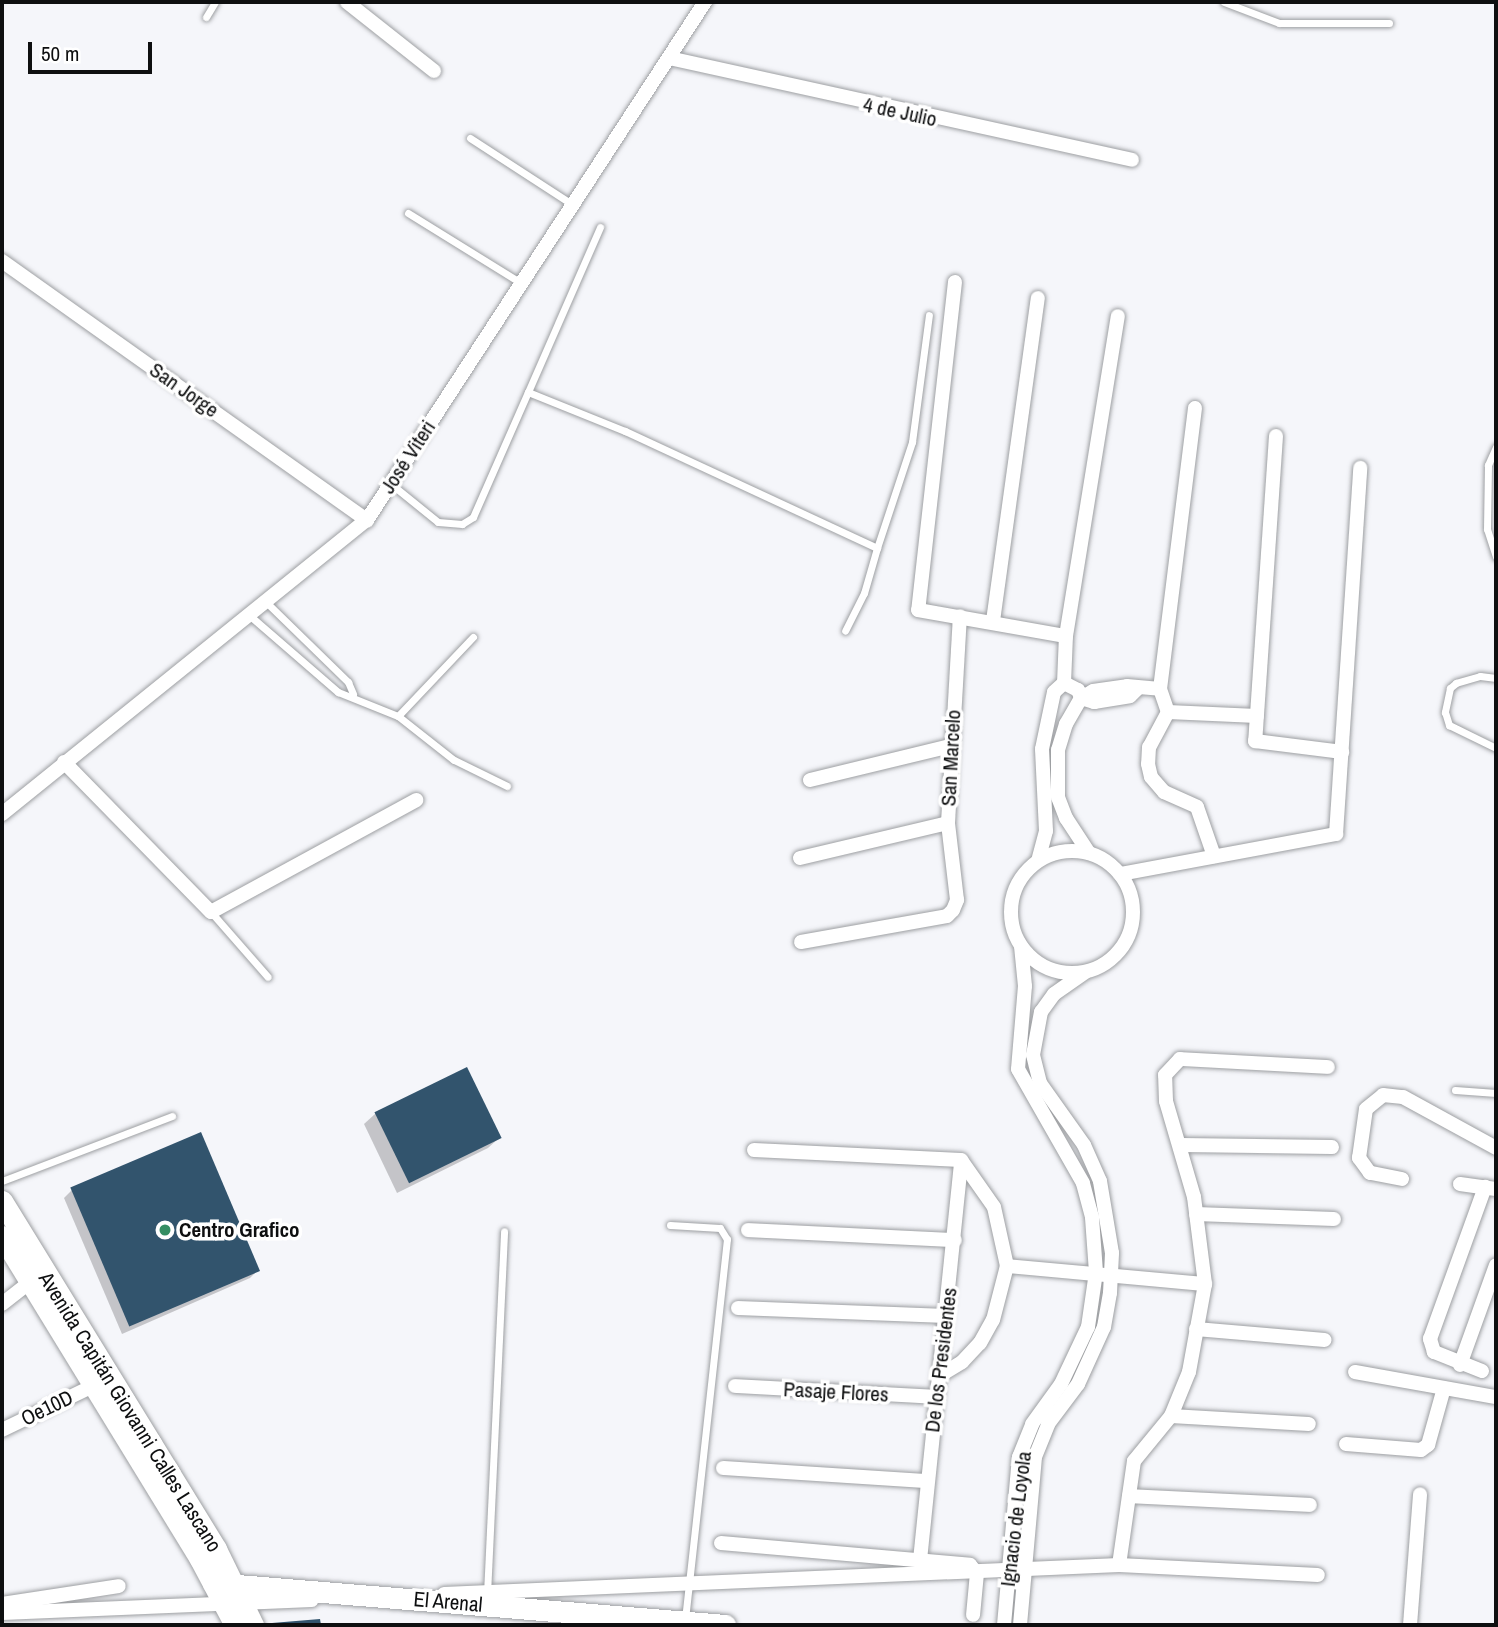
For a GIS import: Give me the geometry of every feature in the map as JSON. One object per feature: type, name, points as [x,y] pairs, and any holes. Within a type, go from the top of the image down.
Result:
[{"type":"main road","name":"Avenida Capitán Giovanni Calles Lascano","points":[[2,1201],[234,1584],[253,1625]]},
{"type":"main road","name":"Avenida Capitán Giovanni Calles Lascano","points":[[2,1236],[213,1583],[235,1625]]},
{"type":"main road","name":"El Arenal","points":[[213,1583],[725,1625]]},
{"type":"street","points":[[347,2],[434,71]]},
{"type":"street","name":"José Viteri","points":[[2,814],[367,520],[705,2]]},
{"type":"street","name":"4 de Julio","points":[[669,58],[1132,160]]},
{"type":"street","name":"San Jorge","points":[[2,261],[367,520]]},
{"type":"street","points":[[955,282],[918,610],[993,621],[1066,636]]},
{"type":"street","points":[[993,621],[1038,298]]},
{"type":"street","points":[[1038,861],[1046,831],[1042,749],[1054,692],[1065,683],[1066,636],[1118,316]]},
{"type":"street","points":[[1195,408],[1160,689],[1168,712],[1149,747],[1150,777],[1164,792],[1197,807],[1214,856]]},
{"type":"street","points":[[1276,436],[1255,741],[1342,752]]},
{"type":"street","points":[[1120,874],[1336,834],[1360,468]]},
{"type":"street","name":"San Marcelo","points":[[801,942],[947,916],[957,900],[948,823],[960,616]]},
{"type":"street","points":[[1065,683],[1078,690],[1081,698]]},
{"type":"street","points":[[1089,853],[1056,853],[1038,861],[1024,874],[1013,900],[1013,928],[1021,946],[1034,960],[1058,972],[1085,972],[1112,958],[1129,933],[1132,902],[1120,874],[1089,853],[1066,818],[1058,797],[1058,750],[1081,698],[1093,691],[1127,686],[1160,689]]},
{"type":"street","points":[[1168,712],[1257,716]]},
{"type":"street","points":[[810,780],[951,746]]},
{"type":"street","points":[[64,762],[211,912],[416,800]]},
{"type":"street","points":[[800,858],[948,823]]},
{"type":"street","name":"Ignacio de Loyola","points":[[1021,946],[1025,986],[1018,1069],[1083,1183],[1103,1273]]},
{"type":"street","name":"Ignacio de Loyola","points":[[1020,1625],[1035,1457],[1067,1387],[1103,1273],[1100,1181],[1077,1134],[1040,1083],[1034,1041],[1041,1012],[1054,994],[1085,972]]},
{"type":"street","points":[[1119,1565],[1134,1461],[1171,1416],[1189,1372],[1205,1284],[1196,1214],[1181,1145],[1166,1101],[1165,1075],[1180,1059],[1328,1067]]},
{"type":"street","points":[[1402,1179],[1370,1173],[1359,1158],[1366,1109],[1383,1095],[1403,1097],[1480,1137],[1496,1149]]},
{"type":"street","points":[[1062,1142],[1077,1134]]},
{"type":"street","points":[[1181,1145],[1332,1147]]},
{"type":"street","points":[[754,1150],[961,1160],[994,1207],[1007,1266],[993,1321],[980,1343],[962,1362],[939,1376]]},
{"type":"street","name":"De los Presidentes","points":[[920,1560],[926,1481],[955,1240],[961,1160]]},
{"type":"street","points":[[1460,1184],[1491,1188],[1430,1339],[1434,1352],[1460,1365],[1482,1371]]},
{"type":"street","points":[[1196,1214],[1334,1219]]},
{"type":"street","points":[[748,1230],[955,1240]]},
{"type":"street","points":[[1460,1365],[1496,1265]]},
{"type":"street","points":[[1007,1266],[1205,1284]]},
{"type":"street","points":[[2,1304],[30,1282]]},
{"type":"street","points":[[738,1308],[946,1316]]},
{"type":"street","points":[[1196,1329],[1325,1340]]},
{"type":"street","points":[[1355,1372],[1422,1381],[1444,1388],[1496,1397]]},
{"type":"street","name":"Oe10D","points":[[2,1430],[93,1386]]},
{"type":"street","name":"Pasaje Flores","points":[[735,1386],[936,1397]]},
{"type":"street","name":"Ignacio de Loyola","points":[[1004,1625],[1019,1457],[1032,1424],[1067,1387]]},
{"type":"street","points":[[1346,1444],[1421,1450],[1428,1445],[1444,1388]]},
{"type":"street","points":[[1171,1416],[1309,1424]]},
{"type":"street","points":[[723,1468],[926,1481]]},
{"type":"street","points":[[1410,1625],[1420,1494]]},
{"type":"street","points":[[1129,1496],[1310,1505]]},
{"type":"street","points":[[721,1543],[970,1565],[977,1573],[973,1615]]},
{"type":"street","points":[[2,1613],[1119,1565],[1318,1575]]},
{"type":"street","points":[[2,1604],[119,1586]]},
{"type":"lane","points":[[206,18],[215,2]]},
{"type":"lane","points":[[1224,2],[1279,23],[1389,23]]},
{"type":"lane","points":[[470,138],[573,205]]},
{"type":"lane","points":[[408,213],[522,284]]},
{"type":"lane","points":[[390,483],[438,522],[462,524],[473,517],[600,227]]},
{"type":"lane","points":[[845,631],[864,593],[912,442],[929,315]]},
{"type":"lane","points":[[528,392],[625,430],[877,548]]},
{"type":"lane","points":[[1496,447],[1488,464],[1487,529],[1496,557]]},
{"type":"lane","points":[[266,602],[348,682],[353,694]]},
{"type":"lane","points":[[249,615],[338,692],[353,694],[398,716],[454,760],[507,786]]},
{"type":"lane","points":[[398,716],[473,637]]},
{"type":"lane","points":[[1496,678],[1480,676],[1456,683],[1450,688],[1445,712],[1449,725],[1496,748]]},
{"type":"lane","points":[[211,912],[268,977]]},
{"type":"lane","points":[[1455,1090],[1496,1093]]},
{"type":"lane","points":[[2,1181],[172,1116]]},
{"type":"lane","points":[[670,1225],[720,1228],[727,1239],[685,1622]]},
{"type":"lane","points":[[486,1605],[504,1231]]},
{"type":"building","points":[[467,1067],[502,1138],[409,1183],[374,1112]]},
{"type":"building","name":"Centro Grafico","points":[[201,1132],[260,1271],[129,1326],[70,1187]]},
{"type":"building","points":[[320,1619],[321,1625],[272,1623]]},
{"type":"place","name":"Centro Grafico","points":[[165,1230]]}]
